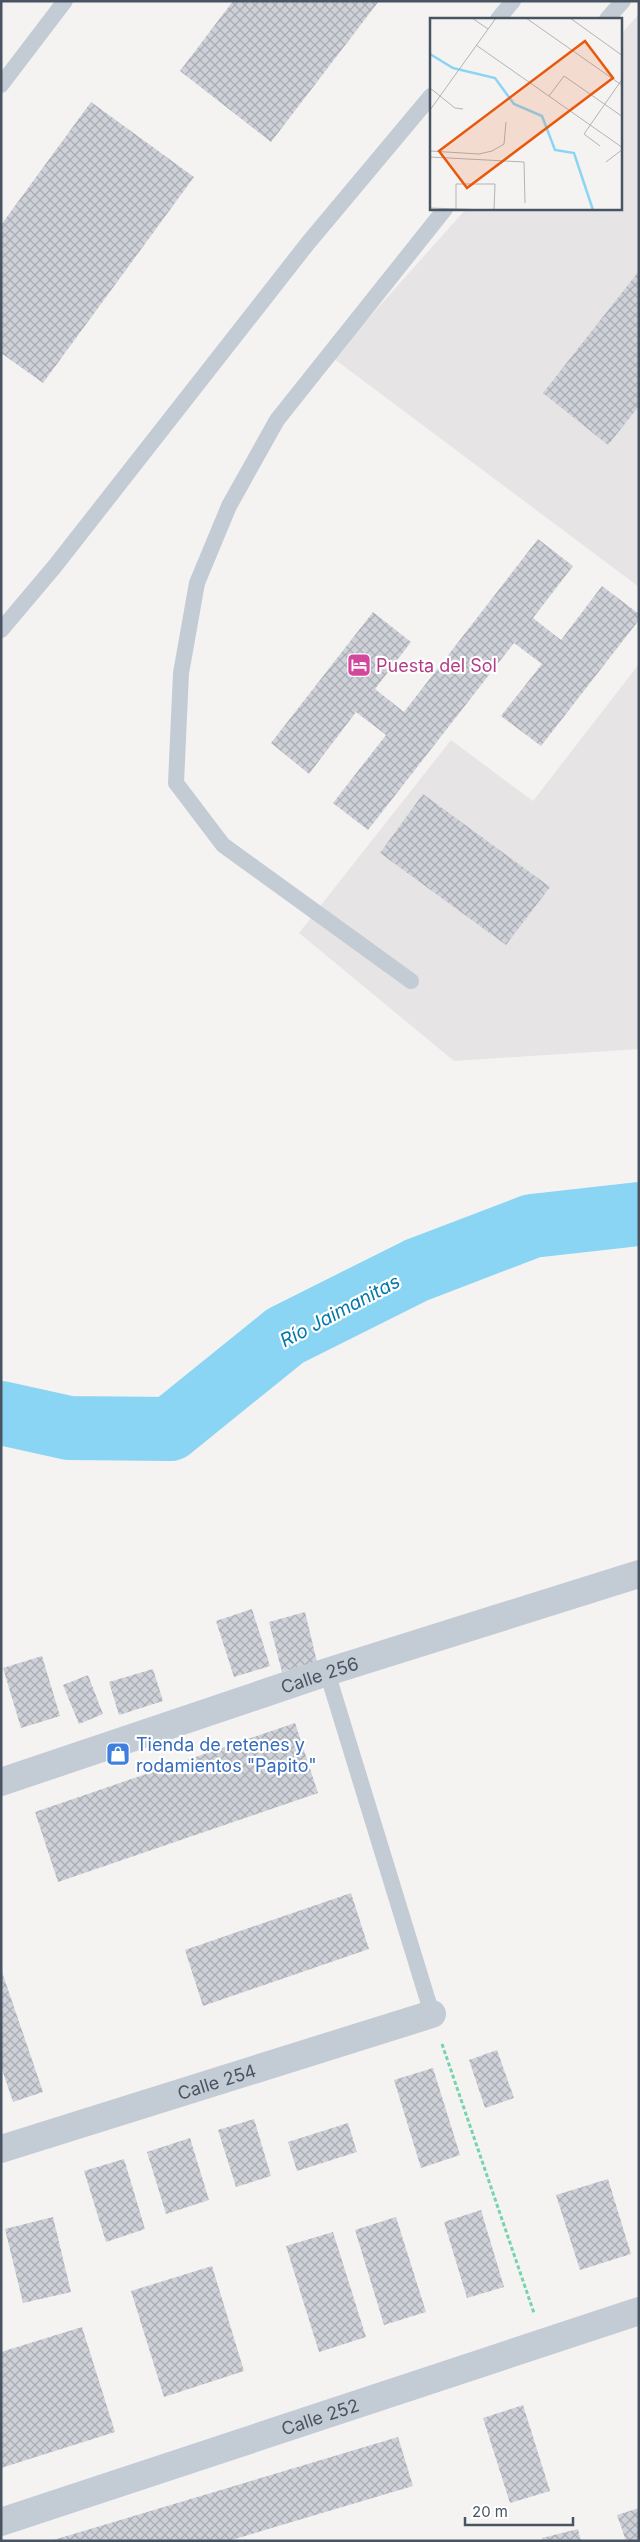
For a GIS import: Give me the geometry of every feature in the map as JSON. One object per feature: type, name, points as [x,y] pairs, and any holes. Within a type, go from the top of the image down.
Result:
[{"type":"street","name":"Calle 256","points":[[1,1782],[327,1672],[639,1574]]},
{"type":"street","name":"Calle 254","points":[[1,2149],[432,2014]]},
{"type":"street","name":"Calle 252","points":[[1,2522],[639,2311]]},
{"type":"lane","points":[[1,85],[65,1]]},
{"type":"lane","points":[[499,18],[513,1]]},
{"type":"lane","points":[[608,18],[623,1]]},
{"type":"lane","points":[[1,630],[55,566],[308,243],[430,97]]},
{"type":"lane","points":[[411,981],[222,845],[176,783],[181,673],[197,583],[229,506],[272,429],[444,210]]},
{"type":"lane","points":[[327,1672],[432,2014]]},
{"type":"path","points":[[432,2014],[544,2342]]},
{"type":"shaded area","points":[[639,14],[639,587],[333,358],[465,210],[622,210],[622,33]]},
{"type":"shaded area","points":[[639,664],[639,1049],[454,1061],[299,933],[451,740],[533,801]]},
{"type":"building","points":[[233,1],[379,1],[271,142],[180,71]]},
{"type":"building","points":[[91,102],[194,177],[43,383],[1,353],[1,225]]},
{"type":"building","points":[[639,271],[639,406],[608,445],[543,393]]},
{"type":"building","points":[[538,539],[573,566],[533,618],[561,640],[602,586],[639,614],[639,620],[541,746],[501,716],[542,664],[514,643],[368,830],[333,803],[386,735],[356,712],[309,774],[271,743],[373,612],[411,642],[375,689],[404,712]]},
{"type":"building","points":[[423,794],[550,887],[506,945],[380,853]]},
{"type":"building","points":[[252,1609],[270,1666],[234,1677],[216,1621]]},
{"type":"building","points":[[305,1612],[317,1662],[282,1672],[269,1622]]},
{"type":"building","points":[[42,1656],[60,1716],[21,1728],[3,1668]]},
{"type":"building","points":[[153,1669],[163,1701],[119,1715],[109,1682]]},
{"type":"building","points":[[88,1675],[103,1714],[79,1724],[63,1685]]},
{"type":"building","points":[[295,1723],[318,1793],[58,1882],[35,1812]]},
{"type":"building","points":[[351,1893],[369,1949],[203,2006],[185,1950]]},
{"type":"building","points":[[1,1969],[43,2092],[13,2102],[1,2066]]},
{"type":"building","points":[[497,2050],[514,2098],[485,2108],[469,2060]]},
{"type":"building","points":[[433,2068],[460,2155],[421,2168],[394,2080]]},
{"type":"building","points":[[254,2119],[271,2176],[236,2187],[218,2130]]},
{"type":"building","points":[[348,2123],[357,2152],[297,2171],[288,2142]]},
{"type":"building","points":[[190,2138],[209,2200],[166,2214],[147,2152]]},
{"type":"building","points":[[124,2159],[145,2229],[106,2242],[84,2171]]},
{"type":"building","points":[[608,2179],[631,2254],[580,2270],[556,2195]]},
{"type":"building","points":[[481,2210],[504,2287],[467,2298],[444,2222]]},
{"type":"building","points":[[53,2217],[71,2292],[23,2303],[5,2229]]},
{"type":"building","points":[[396,2217],[426,2312],[384,2325],[355,2230]]},
{"type":"building","points":[[333,2232],[366,2337],[319,2352],[286,2246]]},
{"type":"building","points":[[212,2266],[244,2371],[164,2397],[131,2291]]},
{"type":"building","points":[[82,2327],[115,2432],[1,2468],[1,2352]]},
{"type":"building","points":[[523,2405],[550,2491],[510,2503],[483,2418]]},
{"type":"building","points":[[398,2437],[413,2486],[228,2541],[50,2541]]},
{"type":"building","points":[[639,2508],[639,2541],[626,2541],[617,2515]]},
{"type":"building","points":[[578,2529],[581,2541],[542,2541],[542,2538]]},
{"type":"waterway","name":"Río Jaimanitas","points":[[1,1413],[69,1428],[170,1429],[285,1336],[417,1270],[532,1226],[639,1214]]},
{"type":"place","name":"Puesta del Sol","points":[[359,665]]},
{"type":"place","name":"Tienda de retenes y rodamientos \"Papito\"","points":[[118,1754]]}]
